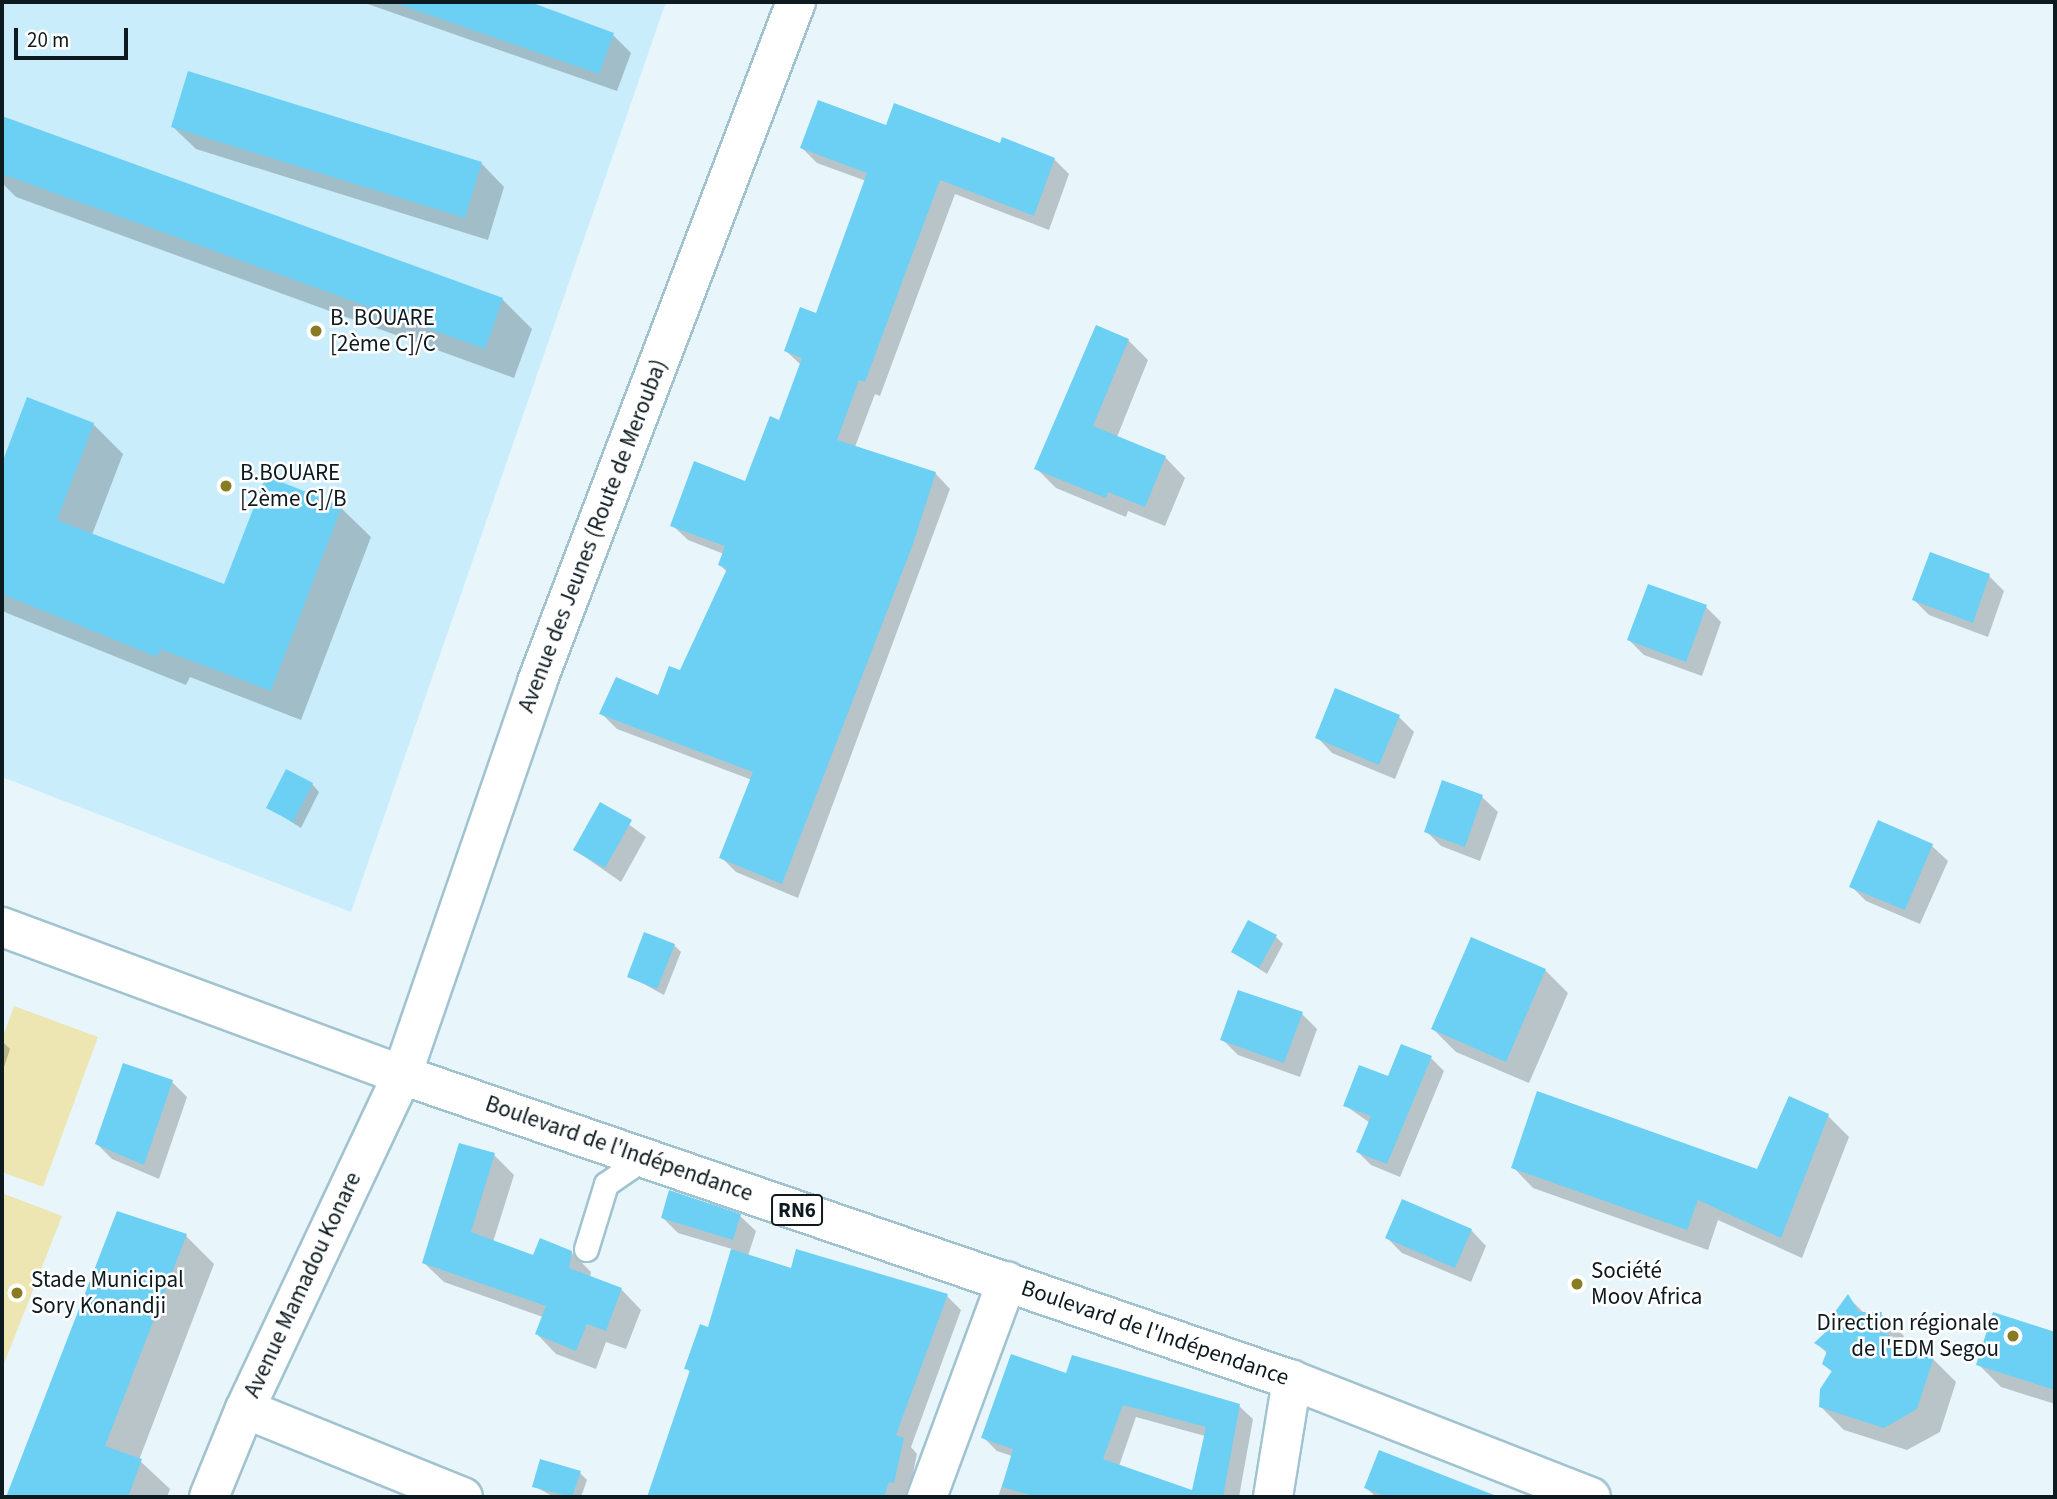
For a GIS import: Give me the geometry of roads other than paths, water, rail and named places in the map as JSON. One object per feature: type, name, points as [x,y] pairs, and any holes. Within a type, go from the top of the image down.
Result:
[{"type":"main road","name":"Avenue des Jeunes (Route de Merouba)","points":[[402,1075],[537,682],[796,2]]},
{"type":"main road","name":"Boulevard de l'Indépendance","points":[[2,928],[402,1075],[1292,1380],[1591,1497]]},
{"type":"main road","name":"Avenue Mamadou Konare","points":[[209,1497],[245,1409],[402,1075]]},
{"type":"main road","points":[[927,1497],[1007,1281]]},
{"type":"main road","points":[[1273,1497],[1292,1380]]},
{"type":"main road","points":[[245,1409],[463,1497]]},
{"type":"lane","points":[[586,1248],[606,1184],[644,1158]]},
{"type":"place","name":"B. BOUARE [2ème C]/C","points":[[316,331]]},
{"type":"place","name":"B.BOUARE [2ème C]/B","points":[[226,486]]},
{"type":"place","name":"Société Moov Africa","points":[[1577,1284]]},
{"type":"place","name":"Stade Municipal Sory Konandji","points":[[17,1293]]},
{"type":"place","name":"Direction régionale de l'EDM Segou","points":[[2013,1336]]}]
